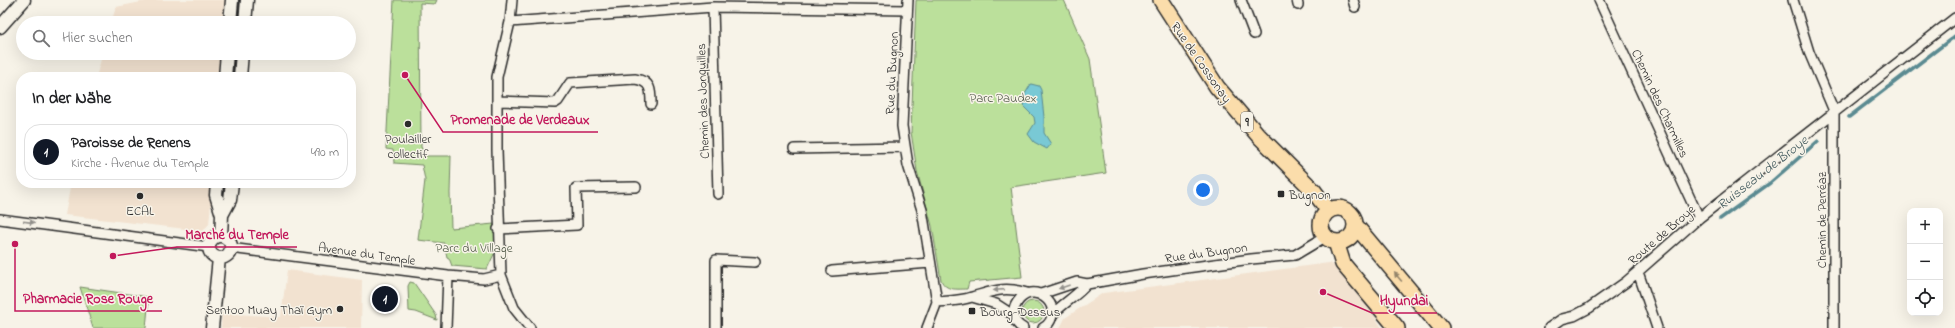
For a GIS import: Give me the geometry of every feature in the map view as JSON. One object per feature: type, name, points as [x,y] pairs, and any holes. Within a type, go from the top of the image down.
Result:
[{"type":"main road","name":"Rue de Cossonay","points":[[1161,0],[1217,87],[1258,135],[1313,190],[1328,210]]},
{"type":"main road","points":[[1330,240],[1343,242],[1354,233],[1356,226],[1354,216],[1347,209],[1337,207],[1328,210],[1322,218],[1320,228],[1330,240],[1343,264],[1397,328]]},
{"type":"main road","points":[[1356,226],[1441,328]]},
{"type":"street","points":[[2,20],[24,0]]},
{"type":"street","points":[[231,16],[232,0]]},
{"type":"street","points":[[246,16],[247,0]]},
{"type":"street","points":[[512,0],[510,22],[498,77],[498,229],[501,275],[514,308],[530,328]]},
{"type":"street","name":"Rue du Bugnon","points":[[908,0],[902,126],[904,147],[922,210],[937,302],[972,297],[991,290],[1013,289],[1027,293],[1034,292],[1041,294],[1078,282],[1087,284],[1143,274],[1252,259],[1295,255],[1330,240]]},
{"type":"street","points":[[1241,0],[1254,34]]},
{"type":"street","name":"Chemin des Charmilles","points":[[1599,0],[1699,218]]},
{"type":"street","points":[[1793,0],[1809,52],[1834,112]]},
{"type":"street","points":[[510,22],[712,7],[907,10]]},
{"type":"street","name":"Chemin des Jonquilles","points":[[712,7],[718,194]]},
{"type":"street","name":"Route de Broye","points":[[1548,328],[1562,319],[1574,316],[1590,308],[1638,272],[1699,218],[1955,18]]},
{"type":"street","points":[[226,72],[227,60]]},
{"type":"street","points":[[241,72],[242,60]]},
{"type":"street","points":[[497,101],[555,103],[570,83],[635,79],[641,80],[651,88],[651,104]]},
{"type":"street","name":"Chemin de Perréaz","points":[[1834,112],[1834,328]]},
{"type":"street","points":[[794,149],[904,147]]},
{"type":"street","points":[[498,229],[577,225],[576,188],[636,187]]},
{"type":"street","points":[[217,188],[216,195],[222,216],[221,236]]},
{"type":"street","points":[[222,216],[230,200],[231,188]]},
{"type":"street","points":[[0,219],[209,247]]},
{"type":"street","points":[[221,236],[229,241],[230,248],[228,254],[219,258],[210,253],[209,247],[214,238],[221,236]]},
{"type":"street","name":"Avenue du Temple","points":[[230,248],[448,276],[484,279],[501,275]]},
{"type":"street","points":[[212,328],[219,258]]},
{"type":"street","points":[[716,328],[716,260],[755,262]]},
{"type":"street","points":[[832,271],[930,263]]},
{"type":"street","points":[[1638,272],[1657,328]]},
{"type":"street","points":[[446,328],[448,276]]},
{"type":"street","points":[[1043,328],[1048,325],[1052,316],[1059,308],[1081,292],[1087,284]]},
{"type":"street","points":[[1014,315],[1014,306],[1019,298],[1027,293]]},
{"type":"street","points":[[1041,294],[1048,300],[1052,307],[1052,316]]},
{"type":"street","name":"Rue du Bugnon","points":[[972,297],[996,304],[1014,315],[1021,327]]},
{"type":"street","points":[[927,328],[937,302]]},
{"type":"shaded area","points":[[151,0],[229,0],[228,16],[113,16],[116,7]]},
{"type":"shaded area","points":[[101,60],[223,60],[222,72],[97,72]]},
{"type":"shaded area","name":"ECAL","points":[[70,188],[213,188],[209,224],[203,231],[65,215]]},
{"type":"shaded area","points":[[1329,263],[1340,269],[1357,288],[1382,328],[1060,328],[1065,318],[1103,293]]},
{"type":"shaded area","points":[[287,270],[362,280],[361,328],[221,328],[222,313],[281,317]]},
{"type":"green space","name":"Parc du Village","points":[[394,0],[437,0],[435,4],[420,3],[421,147],[426,156],[451,156],[451,228],[494,224],[496,250],[487,269],[452,266],[449,258],[447,257],[444,243],[418,240],[425,180],[422,165],[394,163],[393,150],[386,149]]},
{"type":"green space","name":"Parc Paudex","points":[[916,0],[1064,0],[1090,59],[1106,173],[1011,187],[1022,277],[969,282],[967,289],[949,288],[943,284],[941,280],[932,226],[917,171],[911,132]]},
{"type":"green space","points":[[410,282],[414,283],[436,315],[437,320],[409,311],[408,286]]},
{"type":"green space","points":[[80,287],[149,297],[146,328],[93,328]]},
{"type":"green space","points":[[1033,301],[1041,304],[1044,312],[1041,320],[1033,323],[1025,320],[1022,312],[1025,304]]},
{"type":"water","points":[[1031,84],[1039,86],[1041,90],[1044,133],[1051,144],[1047,149],[1034,142],[1028,134],[1035,123],[1034,117],[1023,106],[1025,94]]},
{"type":"waterway","name":"Ruisseau de Broye","points":[[1849,117],[1955,36]]},
{"type":"waterway","name":"Ruisseau de Broye","points":[[1720,219],[1770,183],[1818,141]]},
{"type":"place","name":"Promenade de Verdeaux","points":[[405,75]]},
{"type":"place","name":"Poulailler collectif","points":[[408,124]]},
{"type":"place","name":"Bugnon","points":[[1281,194]]},
{"type":"place","name":"ECAL","points":[[140,196]]},
{"type":"place","name":"Pharmacie Rose Rouge","points":[[15,244]]},
{"type":"place","name":"Marché du Temple","points":[[113,256]]},
{"type":"place","name":"Hyundai","points":[[1323,292]]},
{"type":"place","name":"Paroisse de Renens","points":[[385,299]]},
{"type":"place","name":"Sentoo Muay Thaï Gym","points":[[340,309]]},
{"type":"place","name":"Bourg-Dessus","points":[[972,311]]}]
